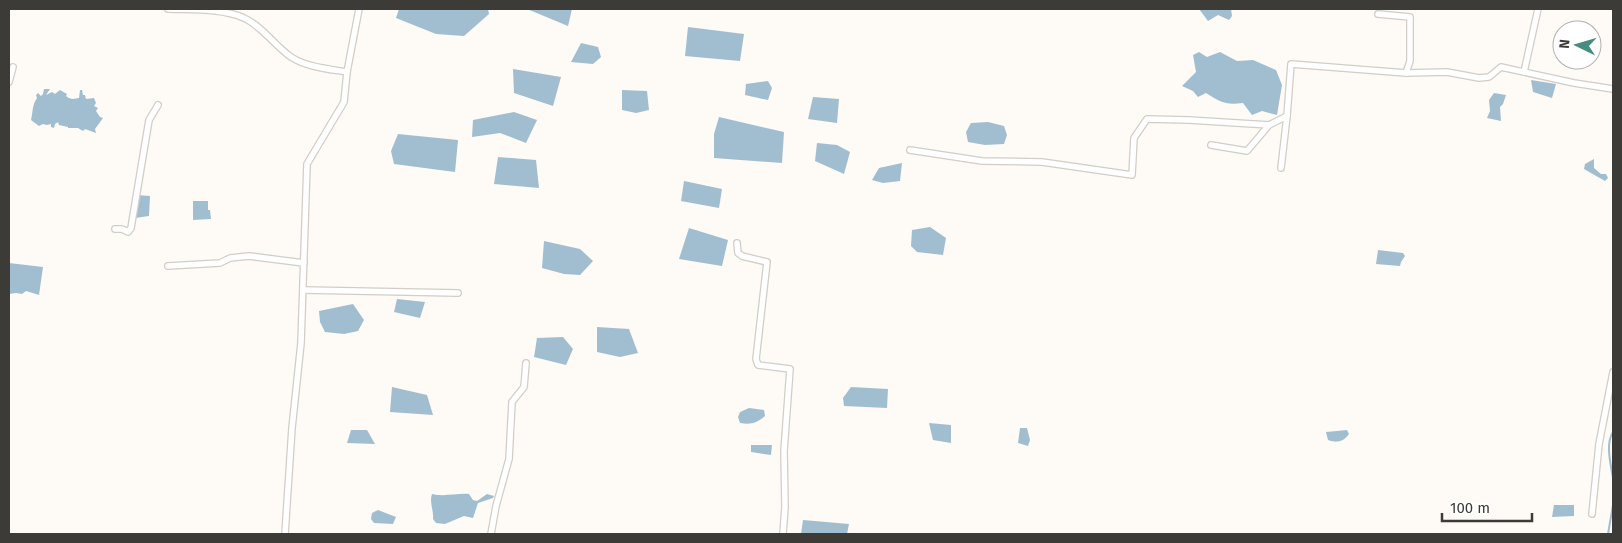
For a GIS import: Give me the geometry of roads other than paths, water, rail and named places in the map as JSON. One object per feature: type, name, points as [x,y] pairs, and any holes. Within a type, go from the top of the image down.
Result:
[{"type":"street","points":[[168,9],[214,12],[244,18],[262,29],[277,46],[293,58],[312,65],[347,72]]},
{"type":"street","points":[[285,534],[292,428],[301,343],[307,164],[344,102],[347,72],[359,9]]},
{"type":"street","points":[[1524,72],[1538,9]]},
{"type":"street","points":[[1378,14],[1410,17],[1410,61],[1406,73]]},
{"type":"street","points":[[1281,168],[1292,64],[1406,73],[1447,72],[1479,78],[1489,77],[1501,67],[1613,89]]},
{"type":"street","points":[[9,82],[13,67]]},
{"type":"street","points":[[115,229],[122,229],[128,232],[131,228],[149,120],[158,105]]},
{"type":"street","points":[[1211,145],[1247,151],[1269,125],[1287,116]]},
{"type":"street","points":[[910,150],[982,161],[1042,162],[1132,175],[1134,138],[1147,120],[1189,120],[1269,125]]},
{"type":"street","points":[[737,243],[738,253],[742,256],[767,262],[756,359],[758,365],[790,369],[784,451],[785,507],[783,534]]},
{"type":"street","points":[[168,266],[220,263],[230,258],[250,256],[304,263]]},
{"type":"street","points":[[303,290],[458,293]]},
{"type":"street","points":[[491,534],[496,506],[509,459],[512,402],[524,387],[526,363]]},
{"type":"street","points":[[1592,514],[1599,444],[1613,372]]},
{"type":"water","points":[[399,9],[488,9],[489,14],[464,36],[436,34],[396,18]]},
{"type":"water","points":[[527,9],[572,9],[568,26]]},
{"type":"water","points":[[1199,9],[1231,9],[1232,16],[1229,20],[1218,15],[1208,21]]},
{"type":"water","points":[[688,27],[744,34],[740,61],[685,56]]},
{"type":"water","points":[[581,43],[598,47],[601,57],[593,64],[571,62]]},
{"type":"water","points":[[1199,52],[1207,57],[1220,52],[1237,61],[1253,60],[1276,70],[1282,85],[1277,115],[1262,111],[1252,115],[1243,103],[1232,104],[1224,102],[1206,93],[1198,97],[1193,91],[1182,86],[1196,72],[1193,55]]},
{"type":"water","points":[[513,69],[561,77],[553,106],[514,93]]},
{"type":"water","points":[[1531,80],[1556,84],[1552,98],[1533,92]]},
{"type":"water","points":[[768,81],[772,88],[768,100],[745,95],[746,84]]},
{"type":"water","points":[[44,89],[50,89],[46,95],[52,92],[55,94],[60,90],[72,99],[79,98],[80,90],[82,90],[86,99],[94,98],[96,103],[94,106],[98,108],[96,111],[103,118],[95,129],[96,133],[85,129],[83,131],[78,128],[68,128],[59,125],[58,122],[54,128],[51,127],[51,124],[39,126],[31,120],[33,106],[37,98],[36,95],[38,93],[41,96]]},
{"type":"water","points":[[622,90],[647,91],[649,110],[636,113],[622,110]]},
{"type":"water","points":[[1494,93],[1506,95],[1500,107],[1501,121],[1487,118],[1490,111],[1489,100]]},
{"type":"water","points":[[813,97],[839,99],[837,123],[808,119]]},
{"type":"water","points":[[514,112],[537,120],[526,143],[500,133],[472,137],[473,120]]},
{"type":"water","points":[[719,117],[784,132],[782,163],[714,158],[714,134]]},
{"type":"water","points":[[988,122],[1004,126],[1007,135],[1004,144],[985,145],[968,142],[966,132],[971,123]]},
{"type":"water","points":[[398,134],[458,140],[455,172],[394,164],[391,151]]},
{"type":"water","points":[[817,143],[837,145],[850,152],[844,174],[815,161]]},
{"type":"water","points":[[498,157],[536,160],[539,188],[494,184]]},
{"type":"water","points":[[1594,159],[1594,168],[1601,174],[1606,174],[1608,178],[1605,181],[1584,169],[1585,164]]},
{"type":"water","points":[[902,163],[900,181],[883,183],[872,180],[879,168]]},
{"type":"water","points":[[684,181],[722,189],[719,208],[681,201]]},
{"type":"water","points":[[137,195],[150,196],[149,216],[135,218]]},
{"type":"water","points":[[193,201],[208,201],[211,219],[193,220]]},
{"type":"water","points":[[930,227],[946,238],[943,255],[917,252],[911,246],[912,230]]},
{"type":"water","points":[[689,228],[728,240],[722,266],[679,259]]},
{"type":"water","points":[[544,241],[580,249],[593,261],[580,275],[564,274],[542,268]]},
{"type":"water","points":[[1378,250],[1403,253],[1405,256],[1400,266],[1376,264]]},
{"type":"water","points":[[9,263],[43,267],[39,295],[26,291],[22,294],[9,294]]},
{"type":"water","points":[[397,299],[425,302],[420,318],[394,312]]},
{"type":"water","points":[[353,304],[364,320],[358,331],[344,334],[325,332],[320,322],[319,311]]},
{"type":"water","points":[[597,327],[629,329],[638,353],[620,357],[597,352]]},
{"type":"water","points":[[563,337],[573,349],[566,365],[534,357],[537,338]]},
{"type":"water","points":[[392,387],[427,395],[433,415],[390,412]]},
{"type":"water","points":[[851,387],[888,389],[887,408],[844,406],[843,398]]},
{"type":"water","points":[[749,408],[764,410],[765,416],[754,423],[740,423],[738,417],[740,412]]},
{"type":"water","points":[[929,423],[951,425],[951,443],[933,440]]},
{"type":"water","points":[[1020,428],[1027,428],[1030,440],[1028,446],[1018,443]]},
{"type":"water","points":[[351,430],[367,430],[375,444],[347,443]]},
{"type":"water","points":[[1347,430],[1349,434],[1345,439],[1337,442],[1328,440],[1326,432]]},
{"type":"water","points":[[751,445],[772,445],[771,455],[751,452]]},
{"type":"water","points":[[432,494],[469,494],[473,500],[477,501],[487,494],[494,496],[478,503],[473,518],[464,516],[445,524],[436,523],[433,519]]},
{"type":"water","points":[[1554,505],[1574,505],[1574,516],[1552,517]]},
{"type":"water","points":[[378,510],[396,517],[393,524],[374,523],[371,519],[372,513]]},
{"type":"water","points":[[803,520],[849,524],[847,534],[801,534]]},
{"type":"waterway","points":[[1613,432],[1609,442],[1613,478]]},
{"type":"waterway","points":[[1608,534],[1613,505]]}]
